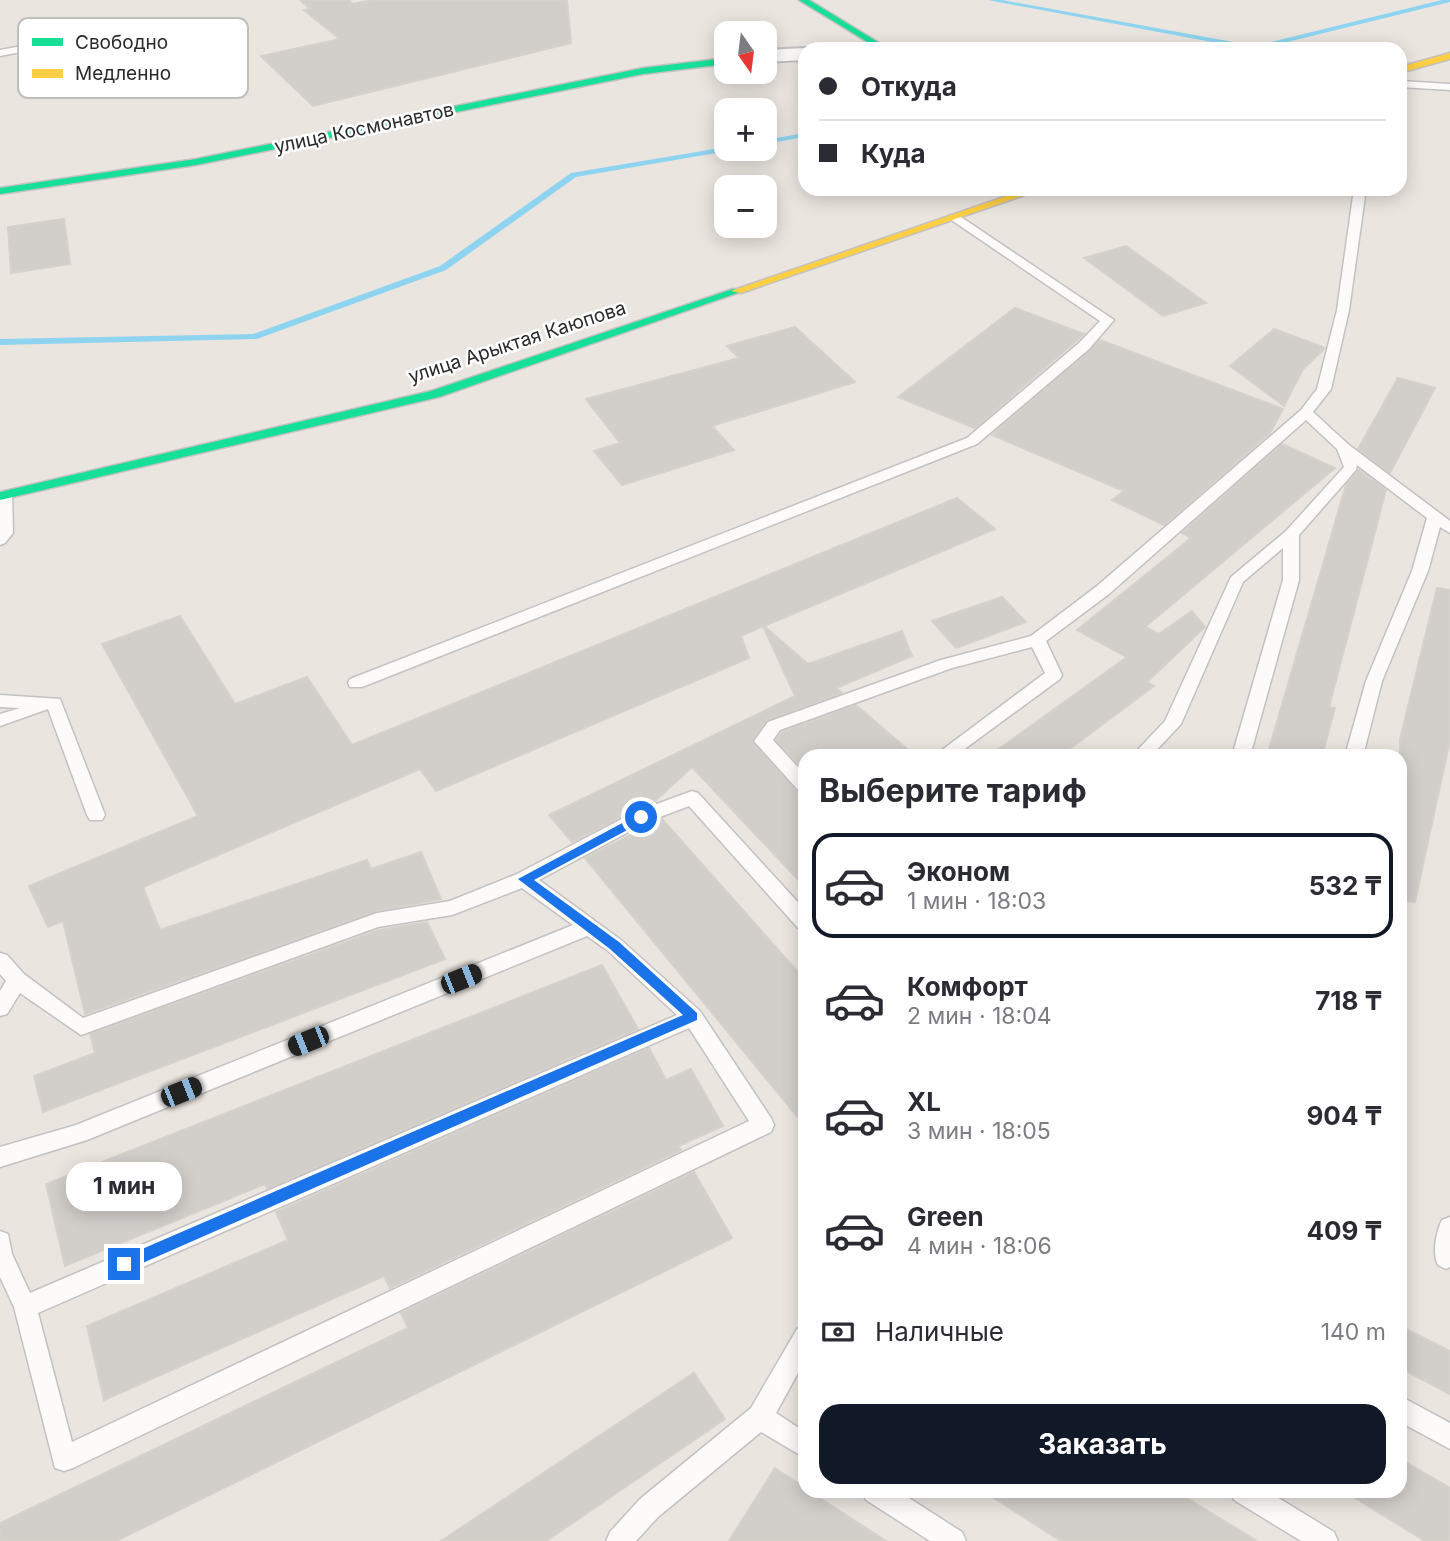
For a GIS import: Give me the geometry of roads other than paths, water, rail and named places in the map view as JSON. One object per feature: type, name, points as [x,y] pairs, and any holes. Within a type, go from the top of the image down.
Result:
[{"type":"street","points":[[803,0],[873,42]]},
{"type":"street","points":[[777,55],[798,54]]},
{"type":"street","points":[[1407,69],[1450,56]]},
{"type":"street","name":"улица Космонавтов","points":[[0,191],[196,162],[643,71],[714,62]]},
{"type":"street","name":"улица Арыктая Каюпова","points":[[2,496],[435,394],[1016,196]]},
{"type":"lane","points":[[0,53],[18,50]]},
{"type":"lane","points":[[1407,84],[1450,87]]},
{"type":"lane","points":[[798,778],[763,741],[774,726],[947,664],[1037,640],[1103,590],[1306,413],[1324,389],[1343,310],[1359,196]]},
{"type":"lane","points":[[356,683],[972,441],[1084,346],[1108,320],[954,217]]},
{"type":"lane","points":[[1306,413],[1343,447],[1450,528]]},
{"type":"lane","points":[[1148,749],[1172,724],[1236,580],[1291,534],[1352,467],[1343,447]]},
{"type":"lane","points":[[0,540],[6,533],[2,496]]},
{"type":"lane","points":[[1356,749],[1374,681],[1420,570],[1435,517]]},
{"type":"lane","points":[[1243,749],[1291,580],[1291,534]]},
{"type":"lane","points":[[953,749],[1054,675],[1037,640]]},
{"type":"lane","points":[[0,701],[54,703]]},
{"type":"lane","points":[[0,720],[54,703]]},
{"type":"lane","points":[[54,703],[96,815]]},
{"type":"lane","points":[[0,961],[17,980],[81,1027],[377,920],[452,908],[524,879],[641,817],[692,798],[798,915]]},
{"type":"lane","points":[[0,1241],[1,1254],[25,1307],[64,1459],[762,1125],[693,1017],[614,945],[524,879]]},
{"type":"lane","points":[[0,1157],[79,1133],[588,927]]},
{"type":"lane","points":[[0,1007],[17,980]]},
{"type":"lane","points":[[25,1307],[693,1017]]},
{"type":"lane","points":[[1446,1258],[1450,1227]]},
{"type":"lane","points":[[619,1541],[649,1508],[760,1417],[798,1349]]},
{"type":"lane","points":[[1407,1412],[1450,1437]]},
{"type":"lane","points":[[760,1417],[798,1441]]},
{"type":"lane","points":[[886,1498],[953,1541]]},
{"type":"lane","points":[[1254,1498],[1325,1541]]},
{"type":"waterway","points":[[991,0],[1222,42]]},
{"type":"waterway","points":[[1279,42],[1450,0]]},
{"type":"waterway","points":[[777,140],[798,136]]},
{"type":"waterway","points":[[0,342],[254,337],[443,268],[574,175],[714,151]]}]
